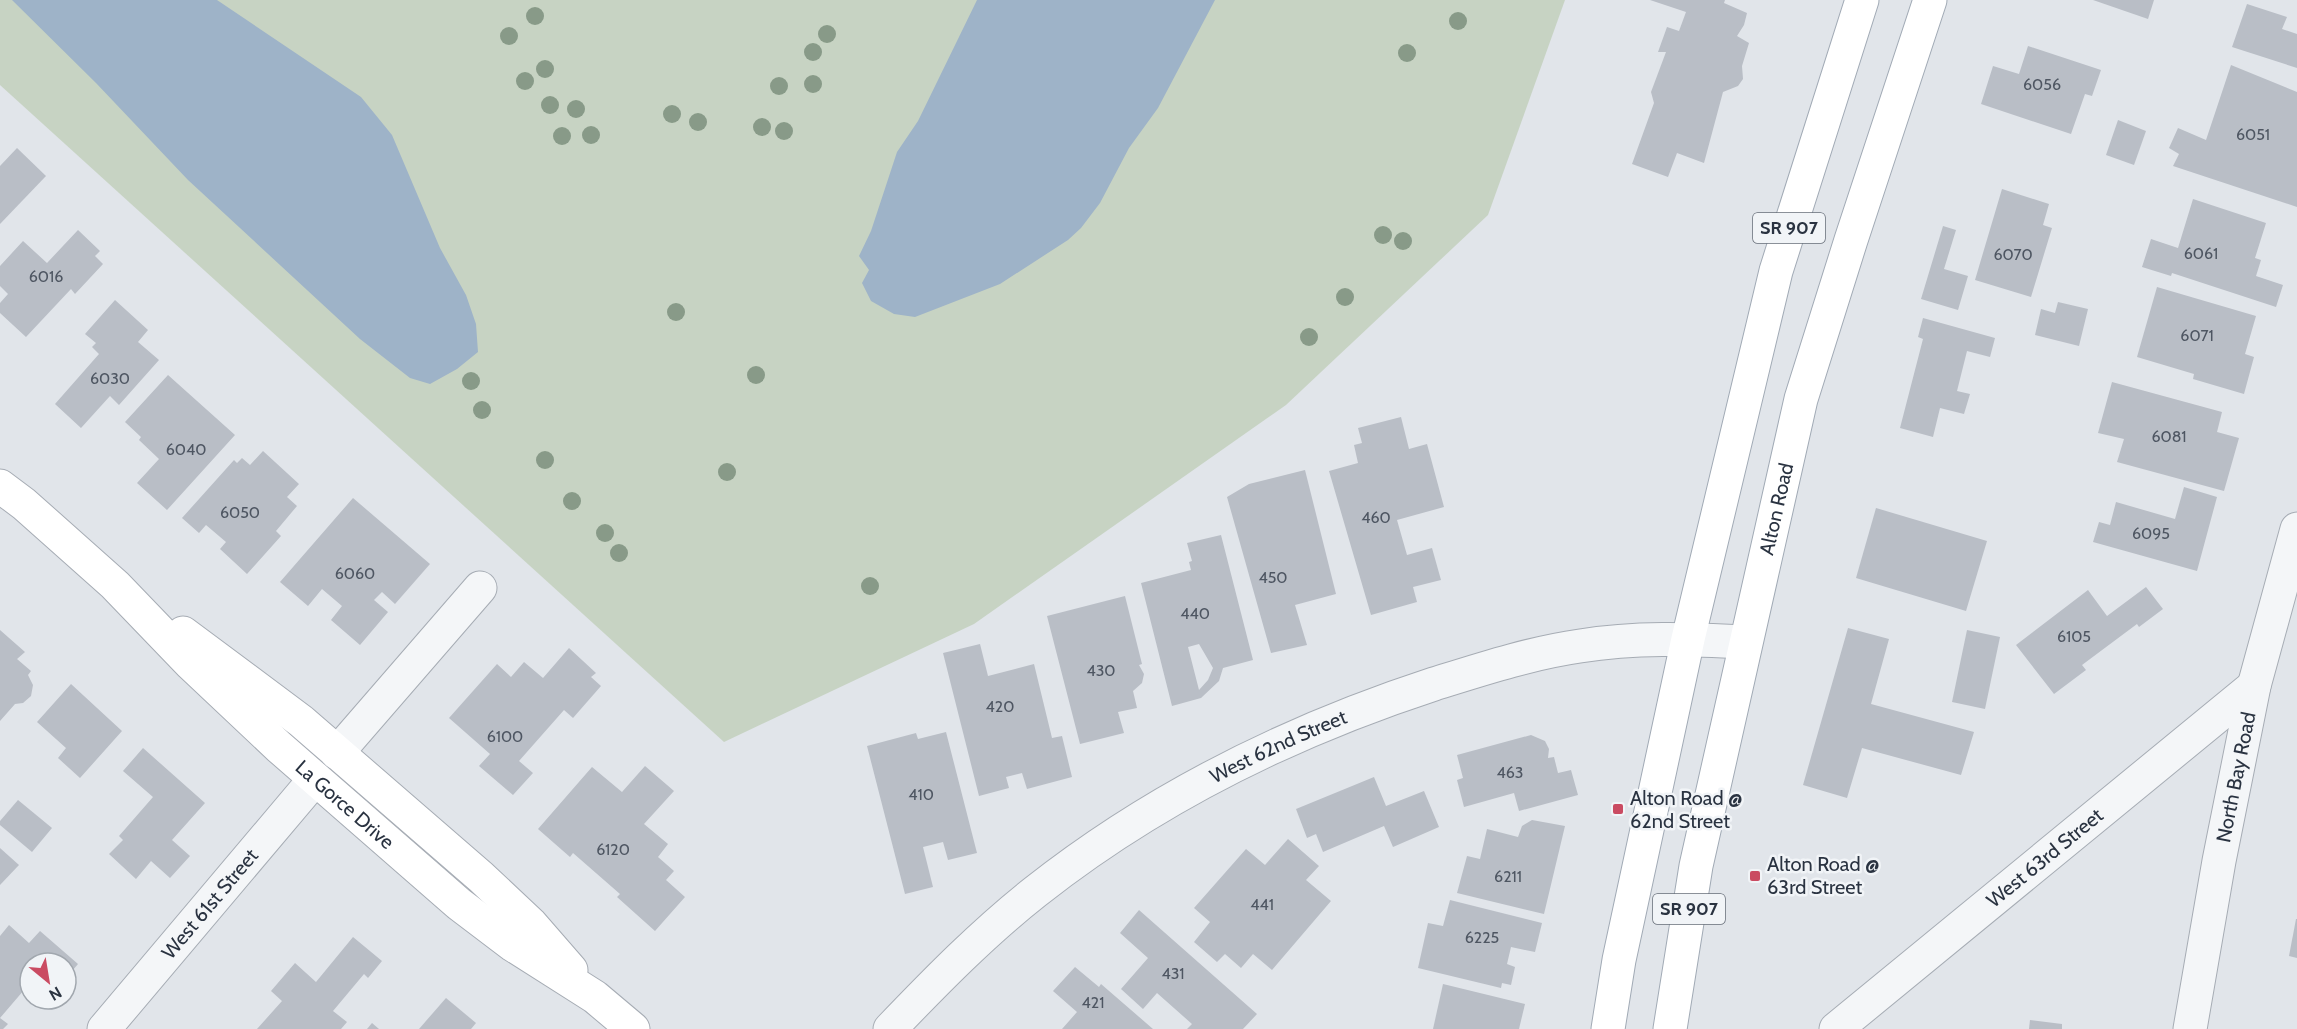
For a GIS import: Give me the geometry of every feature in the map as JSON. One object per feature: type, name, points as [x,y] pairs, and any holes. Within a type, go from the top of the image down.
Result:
[{"type":"main road","name":"SR 907","points":[[1608,1029],[1619,960],[1688,639],[1776,272],[1862,0]]},
{"type":"main road","name":"Alton Road","points":[[1670,1029],[1696,866],[1801,399],[1930,0]]},
{"type":"main road","name":"La Gorce Drive","points":[[0,476],[12,495],[115,585],[191,664],[315,779],[459,904],[513,945],[595,997],[633,1029]]},
{"type":"main road","name":"La Gorce Drive","points":[[115,585],[301,721],[531,924],[595,997]]},
{"type":"street","name":"North Bay Road","points":[[2190,1029],[2219,861],[2254,686],[2297,529]]},
{"type":"street","points":[[337,753],[480,588]]},
{"type":"street","name":"West 62nd Street","points":[[890,1029],[956,961],[1035,891],[1160,807],[1258,753],[1311,728],[1371,704],[1482,669],[1581,646],[1641,640],[1688,639],[1745,642]]},
{"type":"street","name":"West 63rd Street","points":[[1836,1029],[2254,686]]},
{"type":"street","name":"West 61st Street","points":[[104,1029],[315,779]]},
{"type":"green space","points":[[0,0],[1565,0],[1488,215],[1286,405],[974,624],[724,742],[0,85]]},
{"type":"water","points":[[12,0],[217,0],[361,97],[392,135],[440,248],[466,295],[476,324],[478,352],[457,369],[430,384],[410,378],[360,339],[188,180],[96,83]]},
{"type":"water","points":[[977,0],[1215,0],[1158,108],[1129,148],[1100,203],[1081,228],[1068,240],[1000,284],[915,317],[894,314],[871,301],[862,283],[869,270],[859,256],[871,231],[897,152],[918,121]]},
{"type":"building","points":[[1650,0],[1725,0],[1724,3],[1747,13],[1744,25],[1737,36],[1749,43],[1742,66],[1743,79],[1738,86],[1723,92],[1704,163],[1677,153],[1668,177],[1632,164],[1654,103],[1651,92],[1666,52],[1658,52],[1667,27],[1679,31],[1686,12]]},
{"type":"building","points":[[2093,0],[2154,0],[2148,19]]},
{"type":"building","points":[[2247,4],[2287,17],[2282,29],[2297,34],[2297,68],[2232,47]]},
{"type":"building","points":[[2028,46],[2101,70],[2092,96],[2085,94],[2071,134],[1981,104],[1993,66],[2019,74]]},
{"type":"building","points":[[2231,65],[2297,92],[2297,207],[2173,166],[2179,154],[2169,148],[2178,128],[2206,140]]},
{"type":"building","points":[[2118,120],[2146,131],[2134,165],[2106,155]]},
{"type":"building","points":[[17,148],[46,176],[0,224],[0,166]]},
{"type":"building","points":[[2002,189],[2049,204],[2043,225],[2052,228],[2031,297],[1975,280]]},
{"type":"building","points":[[2193,199],[2266,223],[2255,258],[2261,260],[2256,276],[2283,285],[2276,307],[2172,273],[2171,276],[2142,267],[2151,239],[2178,248]]},
{"type":"building","points":[[1943,226],[1956,230],[1944,269],[1968,276],[1958,310],[1921,299]]},
{"type":"building","points":[[78,230],[100,251],[95,256],[103,264],[75,294],[71,289],[26,337],[0,313],[0,303],[8,294],[0,286],[0,266],[23,241],[47,263]]},
{"type":"building","points":[[2157,287],[2256,316],[2245,354],[2254,357],[2244,394],[2193,379],[2194,374],[2137,357]]},
{"type":"building","points":[[115,300],[148,330],[138,342],[159,360],[119,405],[110,396],[81,428],[55,404],[99,354],[92,347],[96,343],[85,334]]},
{"type":"building","points":[[2058,302],[2088,309],[2079,346],[2035,335],[2041,309],[2055,313]]},
{"type":"building","points":[[1923,318],[1995,338],[1990,357],[1967,351],[1957,391],[1970,394],[1964,414],[1940,408],[1933,437],[1900,428],[1923,339],[1918,337]]},
{"type":"building","points":[[168,375],[235,435],[167,510],[137,483],[159,459],[139,440],[141,437],[125,422]]},
{"type":"building","points":[[2112,382],[2222,412],[2217,432],[2239,438],[2224,491],[2117,462],[2124,439],[2098,433]]},
{"type":"building","points":[[1401,417],[1409,449],[1427,444],[1444,507],[1397,520],[1407,555],[1432,548],[1441,580],[1413,587],[1417,602],[1371,615],[1329,471],[1358,463],[1354,445],[1362,443],[1358,428]]},
{"type":"building","points":[[263,451],[299,484],[287,497],[297,506],[276,531],[281,536],[247,574],[220,549],[226,542],[206,525],[199,533],[182,518],[234,460],[237,463],[242,458],[250,465]]},
{"type":"building","points":[[1305,470],[1336,594],[1295,605],[1307,645],[1271,653],[1227,497],[1249,484]]},
{"type":"building","points":[[2184,487],[2217,497],[2197,571],[2093,542],[2099,522],[2110,525],[2116,502],[2175,519]]},
{"type":"building","points":[[353,498],[430,564],[395,604],[382,592],[374,600],[388,612],[360,645],[331,620],[342,606],[322,589],[308,606],[280,582]]},
{"type":"building","points":[[1876,508],[1987,541],[1966,611],[1856,578]]},
{"type":"building","points":[[1221,535],[1253,660],[1223,668],[1219,681],[1201,698],[1172,706],[1141,583],[1191,570],[1189,562],[1192,561],[1187,543]],"holes":[[[1199,644],[1213,668],[1208,680],[1199,690],[1188,647]]]},
{"type":"building","points":[[2146,587],[2163,609],[2139,627],[2137,624],[2082,665],[2086,670],[2054,694],[2016,645],[2088,590],[2107,616]]},
{"type":"building","points":[[1125,596],[1142,664],[1139,665],[1144,674],[1142,683],[1133,691],[1137,708],[1118,712],[1124,733],[1080,744],[1047,616]]},
{"type":"building","points":[[1848,628],[1889,639],[1871,704],[1974,732],[1961,775],[1862,748],[1847,798],[1803,785]]},
{"type":"building","points":[[0,630],[25,652],[17,659],[31,671],[28,675],[33,685],[31,696],[23,703],[15,704],[0,721]]},
{"type":"building","points":[[1967,630],[2000,637],[1985,709],[1952,702]]},
{"type":"building","points":[[980,644],[988,676],[1034,664],[1052,738],[1062,736],[1072,777],[1027,789],[1022,773],[1006,777],[1009,788],[979,796],[943,653]]},
{"type":"building","points":[[569,648],[596,673],[591,677],[601,686],[573,718],[564,710],[519,761],[533,773],[513,795],[479,766],[490,754],[449,718],[497,664],[511,677],[524,662],[543,678]]},
{"type":"building","points":[[71,684],[122,731],[80,778],[58,758],[66,748],[37,722]]},
{"type":"building","points":[[946,732],[977,853],[948,860],[943,842],[923,847],[933,887],[905,894],[867,746],[916,733],[918,739]]},
{"type":"building","points":[[1531,735],[1545,741],[1549,749],[1548,758],[1554,757],[1558,773],[1571,770],[1578,795],[1519,811],[1514,793],[1464,807],[1457,780],[1463,778],[1457,755]]},
{"type":"building","points":[[143,748],[205,803],[172,840],[190,856],[170,878],[151,861],[136,879],[109,854],[123,840],[119,836],[153,797],[123,771]]},
{"type":"building","points":[[645,766],[674,791],[644,824],[668,844],[658,857],[674,871],[666,880],[685,897],[655,931],[617,897],[620,894],[573,853],[570,857],[538,829],[592,767],[622,792]]},
{"type":"building","points":[[1374,777],[1386,806],[1424,791],[1439,827],[1393,847],[1384,826],[1323,852],[1316,834],[1307,838],[1296,809]]},
{"type":"building","points":[[18,800],[52,828],[32,852],[0,825],[0,821]]},
{"type":"building","points":[[1532,820],[1565,826],[1544,914],[1457,893],[1467,856],[1480,859],[1487,829],[1518,837],[1522,826]]},
{"type":"building","points":[[1288,839],[1319,866],[1306,880],[1331,901],[1272,970],[1253,954],[1241,968],[1225,954],[1217,962],[1194,942],[1210,922],[1194,908],[1246,849],[1265,865]]},
{"type":"building","points":[[0,848],[19,865],[0,885]]},
{"type":"building","points":[[1450,900],[1542,923],[1535,952],[1511,947],[1507,964],[1515,967],[1511,985],[1502,983],[1501,988],[1418,968],[1428,923],[1443,926]]},
{"type":"building","points":[[1139,910],[1257,1014],[1243,1029],[1187,1029],[1192,1024],[1157,993],[1143,1009],[1121,989],[1148,958],[1120,933]]},
{"type":"building","points":[[2297,919],[2297,958],[2289,956]]},
{"type":"building","points":[[9,925],[29,943],[40,931],[63,951],[18,951],[18,997],[0,1018],[0,936]]},
{"type":"building","points":[[353,937],[382,961],[368,978],[364,974],[333,1011],[347,1022],[341,1029],[257,1029],[282,1001],[271,991],[295,963],[316,982]]},
{"type":"building","points":[[1075,967],[1099,987],[1101,984],[1153,1029],[1062,1029],[1077,1012],[1053,991]]},
{"type":"building","points":[[1443,984],[1525,1004],[1519,1029],[1433,1029]]},
{"type":"building","points":[[446,998],[476,1023],[471,1029],[419,1029]]},
{"type":"building","points":[[0,1018],[8,1024],[3,1029],[0,1029]]},
{"type":"building","points":[[2030,1020],[2062,1024],[2062,1029],[2029,1029]]},
{"type":"building","points":[[372,1023],[379,1029],[367,1029]]},
{"type":"place","name":"Alton Road @ 62nd Street","points":[[1618,809]]},
{"type":"place","name":"Alton Road @ 63rd Street","points":[[1755,876]]}]
